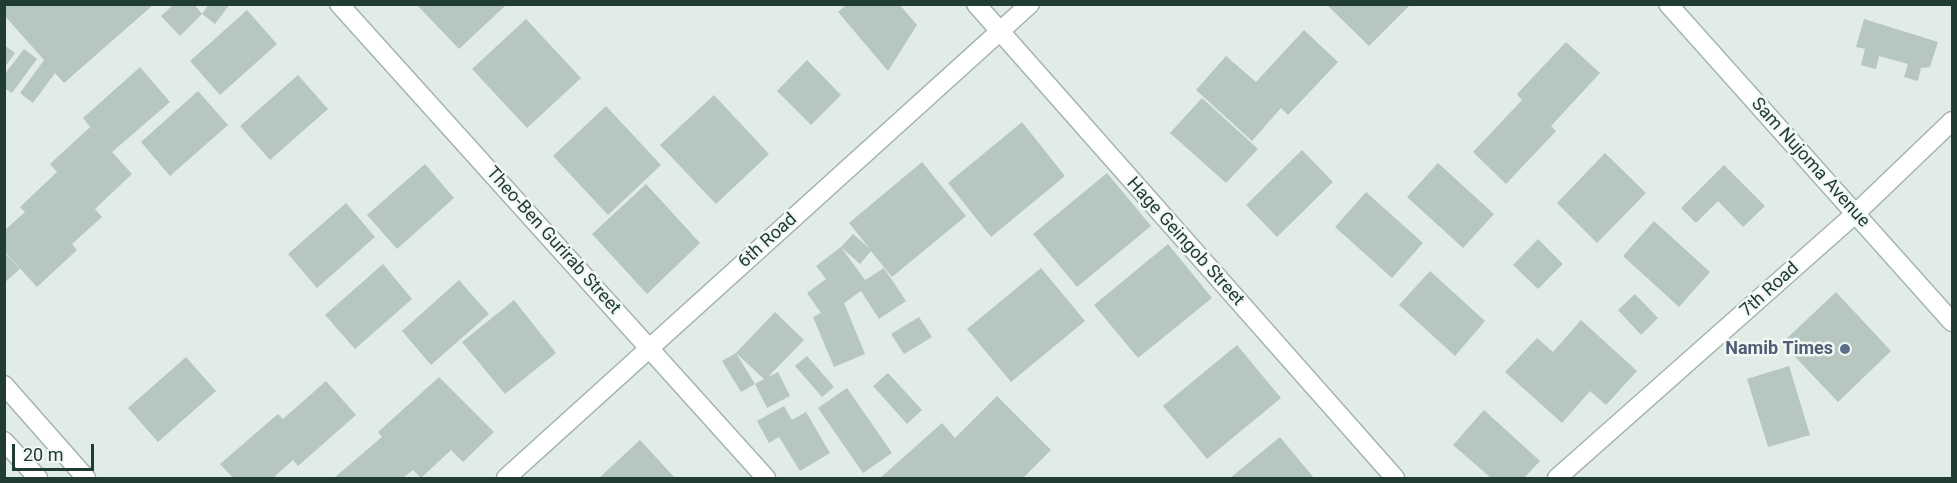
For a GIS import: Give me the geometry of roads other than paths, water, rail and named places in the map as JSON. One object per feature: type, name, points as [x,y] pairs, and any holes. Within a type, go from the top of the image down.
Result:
[{"type":"street","name":"Theo-Ben Gurirab Street","points":[[339,4],[766,478]]},
{"type":"street","name":"Hage Geingob Street","points":[[976,4],[1395,478]]},
{"type":"street","name":"6th Road","points":[[506,478],[1030,4]]},
{"type":"street","name":"Sam Nujoma Avenue","points":[[1668,4],[1953,322]]},
{"type":"street","name":"7th Road","points":[[1557,478],[1855,214],[1953,121]]},
{"type":"street","points":[[4,385],[87,478]]},
{"type":"street","points":[[4,441],[38,478]]},
{"type":"place","name":"Namib Times","points":[[1845,349]]}]
